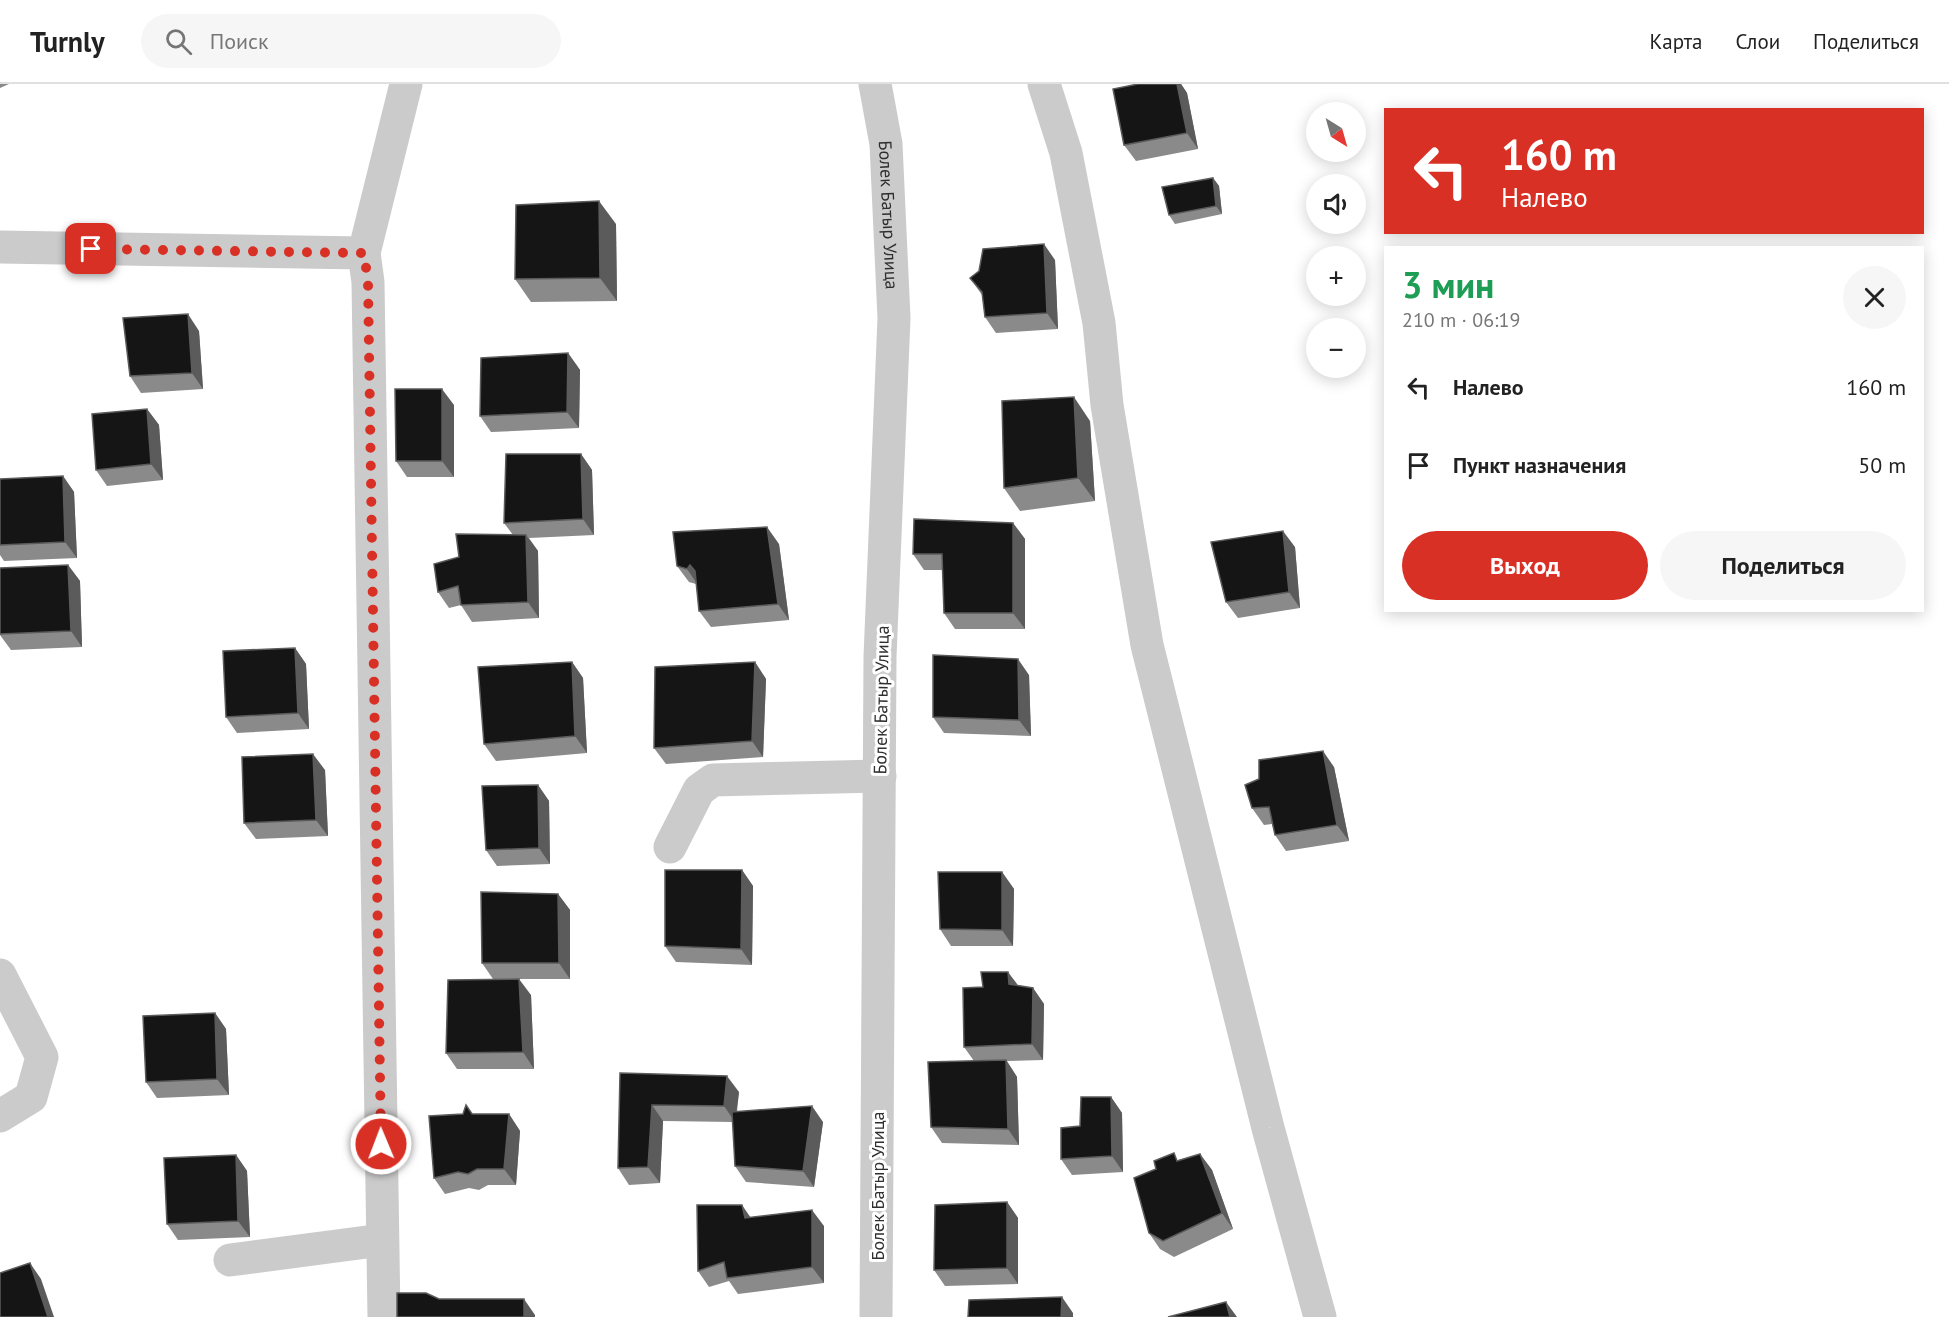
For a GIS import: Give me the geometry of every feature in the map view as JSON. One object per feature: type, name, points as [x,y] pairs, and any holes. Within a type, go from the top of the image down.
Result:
[{"type":"street","points":[[384,1317],[368,282],[364,253],[406,84]]},
{"type":"street","name":"Болек Батыр Улица","points":[[875,84],[886,144],[894,318],[880,657],[876,1317]]},
{"type":"street","points":[[1044,84],[1066,153],[1099,323],[1107,405],[1147,645],[1265,1117],[1320,1317]]},
{"type":"street","points":[[0,247],[364,253]]},
{"type":"street","points":[[670,847],[699,790],[712,780],[880,776]]},
{"type":"street","points":[[0,975],[42,1057],[31,1096],[0,1116]]},
{"type":"street","points":[[230,1260],[382,1239]]},
{"type":"building","points":[[1138,84],[1177,84],[1187,133],[1124,145],[1113,89]]},
{"type":"building","points":[[1213,178],[1216,206],[1169,215],[1162,187]]},
{"type":"building","points":[[599,201],[600,278],[515,279],[516,205]]},
{"type":"building","points":[[1044,244],[1047,313],[985,317],[982,292],[970,278],[979,271],[983,249]]},
{"type":"building","points":[[188,314],[192,373],[130,376],[123,318]]},
{"type":"building","points":[[568,353],[567,412],[480,416],[481,358]]},
{"type":"building","points":[[395,389],[442,389],[442,461],[396,461]]},
{"type":"building","points":[[1074,397],[1078,478],[1004,488],[1002,401]]},
{"type":"building","points":[[147,409],[151,464],[96,470],[92,414]]},
{"type":"building","points":[[506,454],[581,454],[583,519],[504,523]]},
{"type":"building","points":[[63,476],[65,542],[0,545],[0,479]]},
{"type":"building","points":[[914,519],[1013,523],[1013,613],[944,613],[942,554],[913,554]]},
{"type":"building","points":[[767,527],[778,604],[699,611],[695,571],[690,565],[687,569],[677,566],[673,532]]},
{"type":"building","points":[[1283,531],[1289,592],[1226,602],[1211,542]]},
{"type":"building","points":[[456,534],[526,535],[528,602],[461,605],[458,586],[438,592],[434,564],[459,557]]},
{"type":"building","points":[[68,565],[71,631],[0,634],[0,568]]},
{"type":"building","points":[[295,648],[298,713],[226,717],[223,651]]},
{"type":"building","points":[[933,655],[1018,659],[1019,720],[933,717]]},
{"type":"building","points":[[572,662],[575,736],[484,744],[478,667]]},
{"type":"building","points":[[755,662],[752,741],[654,748],[655,667]]},
{"type":"building","points":[[1323,751],[1337,825],[1275,835],[1269,807],[1252,808],[1245,785],[1259,779],[1259,760]]},
{"type":"building","points":[[313,754],[316,820],[244,823],[242,757]]},
{"type":"building","points":[[538,785],[539,848],[486,850],[482,786]]},
{"type":"building","points":[[665,870],[742,870],[741,949],[665,946]]},
{"type":"building","points":[[938,872],[1002,872],[1002,930],[940,929]]},
{"type":"building","points":[[481,892],[558,894],[559,963],[482,963]]},
{"type":"building","points":[[981,972],[1008,972],[1009,984],[1033,988],[1032,1044],[964,1047],[963,988],[983,987]]},
{"type":"building","points":[[519,979],[523,1052],[446,1053],[448,980]]},
{"type":"building","points":[[215,1013],[217,1079],[146,1082],[143,1016]]},
{"type":"building","points":[[1006,1060],[1008,1129],[931,1127],[928,1062]]},
{"type":"building","points":[[620,1073],[727,1076],[724,1106],[652,1105],[648,1167],[618,1168]]},
{"type":"building","points":[[1081,1097],[1111,1097],[1112,1156],[1061,1159],[1061,1128],[1080,1126]]},
{"type":"building","points":[[466,1105],[472,1114],[509,1114],[504,1169],[477,1169],[468,1174],[458,1172],[434,1178],[429,1116],[463,1114]]},
{"type":"building","points":[[812,1106],[803,1171],[735,1166],[732,1112]]},
{"type":"building","points":[[1174,1153],[1177,1161],[1200,1154],[1222,1213],[1163,1241],[1149,1233],[1134,1178],[1156,1169],[1154,1161]]},
{"type":"building","points":[[236,1155],[238,1221],[167,1224],[164,1158]]},
{"type":"building","points":[[1007,1202],[1007,1268],[934,1270],[935,1205]]},
{"type":"building","points":[[697,1205],[742,1205],[745,1218],[812,1210],[812,1267],[727,1278],[724,1262],[698,1271]]},
{"type":"building","points":[[30,1263],[48,1317],[0,1317],[0,1273]]},
{"type":"building","points":[[397,1293],[426,1293],[439,1299],[524,1299],[524,1317],[397,1317]]},
{"type":"building","points":[[1062,1297],[1061,1317],[968,1317],[969,1300]]},
{"type":"building","points":[[1226,1302],[1230,1317],[1168,1317]]},
{"type":"route","points":[[91,249],[364,253],[368,282],[381,1144]]}]
